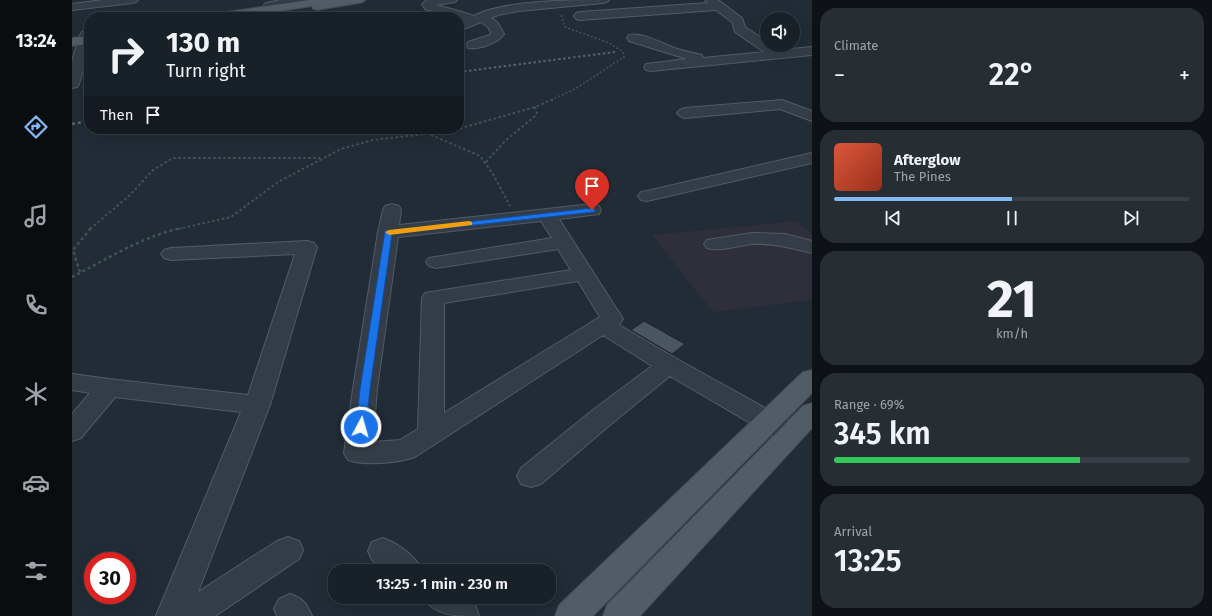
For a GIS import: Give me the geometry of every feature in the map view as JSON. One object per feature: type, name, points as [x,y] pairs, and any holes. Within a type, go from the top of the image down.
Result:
[{"type":"main road","points":[[241,12],[270,5],[331,0]]},
{"type":"main road","points":[[281,12],[359,0]]},
{"type":"main road","points":[[619,616],[779,428],[812,378]]},
{"type":"main road","points":[[572,616],[779,428],[812,412]]},
{"type":"street","points":[[72,7],[132,0]]},
{"type":"street","points":[[270,5],[302,0]]},
{"type":"street","points":[[451,0],[432,2],[428,4],[429,7],[451,12]]},
{"type":"street","points":[[503,0],[514,9]]},
{"type":"street","points":[[464,25],[495,12],[553,2],[602,0]]},
{"type":"street","points":[[580,16],[714,3],[738,21],[739,29],[778,55]]},
{"type":"street","points":[[464,15],[493,25],[498,34],[494,38],[473,45]]},
{"type":"street","points":[[72,84],[80,61],[82,38]]},
{"type":"street","points":[[633,38],[643,40],[671,51],[708,61]]},
{"type":"street","points":[[651,67],[812,52]]},
{"type":"street","points":[[685,113],[782,104],[812,116]]},
{"type":"street","points":[[647,196],[812,158]]},
{"type":"street","points":[[547,215],[612,319],[405,450],[358,453],[365,389],[390,221],[516,218],[592,210]]},
{"type":"street","points":[[714,244],[752,237],[771,237],[791,240],[812,247]]},
{"type":"street","points":[[436,262],[564,242]]},
{"type":"street","points":[[170,254],[307,247],[257,405],[172,616]]},
{"type":"street","points":[[431,434],[433,298],[584,274]]},
{"type":"street","points":[[603,325],[779,428]]},
{"type":"street","points":[[531,476],[602,416],[669,364]]},
{"type":"street","points":[[72,382],[109,388],[257,405]]},
{"type":"street","points":[[72,432],[109,388]]},
{"type":"street","points":[[188,616],[288,550]]},
{"type":"street","points":[[382,551],[398,564]]},
{"type":"street","points":[[448,604],[463,616]]},
{"type":"path","points":[[464,128],[535,107],[576,89],[624,57],[625,54],[612,44],[565,27],[562,16],[553,2]]},
{"type":"path","points":[[486,162],[505,141],[534,117],[537,113],[535,107]]},
{"type":"path","points":[[72,277],[140,243],[172,230],[231,217],[278,182],[322,158],[341,149],[373,140],[431,134],[473,152],[486,162],[516,218]]},
{"type":"path","points":[[80,272],[73,250],[90,229],[130,195],[153,170],[173,158],[322,158]]},
{"type":"shaded area","points":[[797,221],[812,234],[812,300],[713,312],[652,235]]},
{"type":"building","points":[[644,321],[685,344],[672,354],[631,330]]},
{"type":"railway","points":[[464,71],[615,52]]},
{"type":"railway","points":[[72,124],[84,122]]},
{"type":"slow traffic","points":[[389,232],[469,224]]},
{"type":"route","points":[[361,427],[365,389],[388,232],[592,210]]}]
